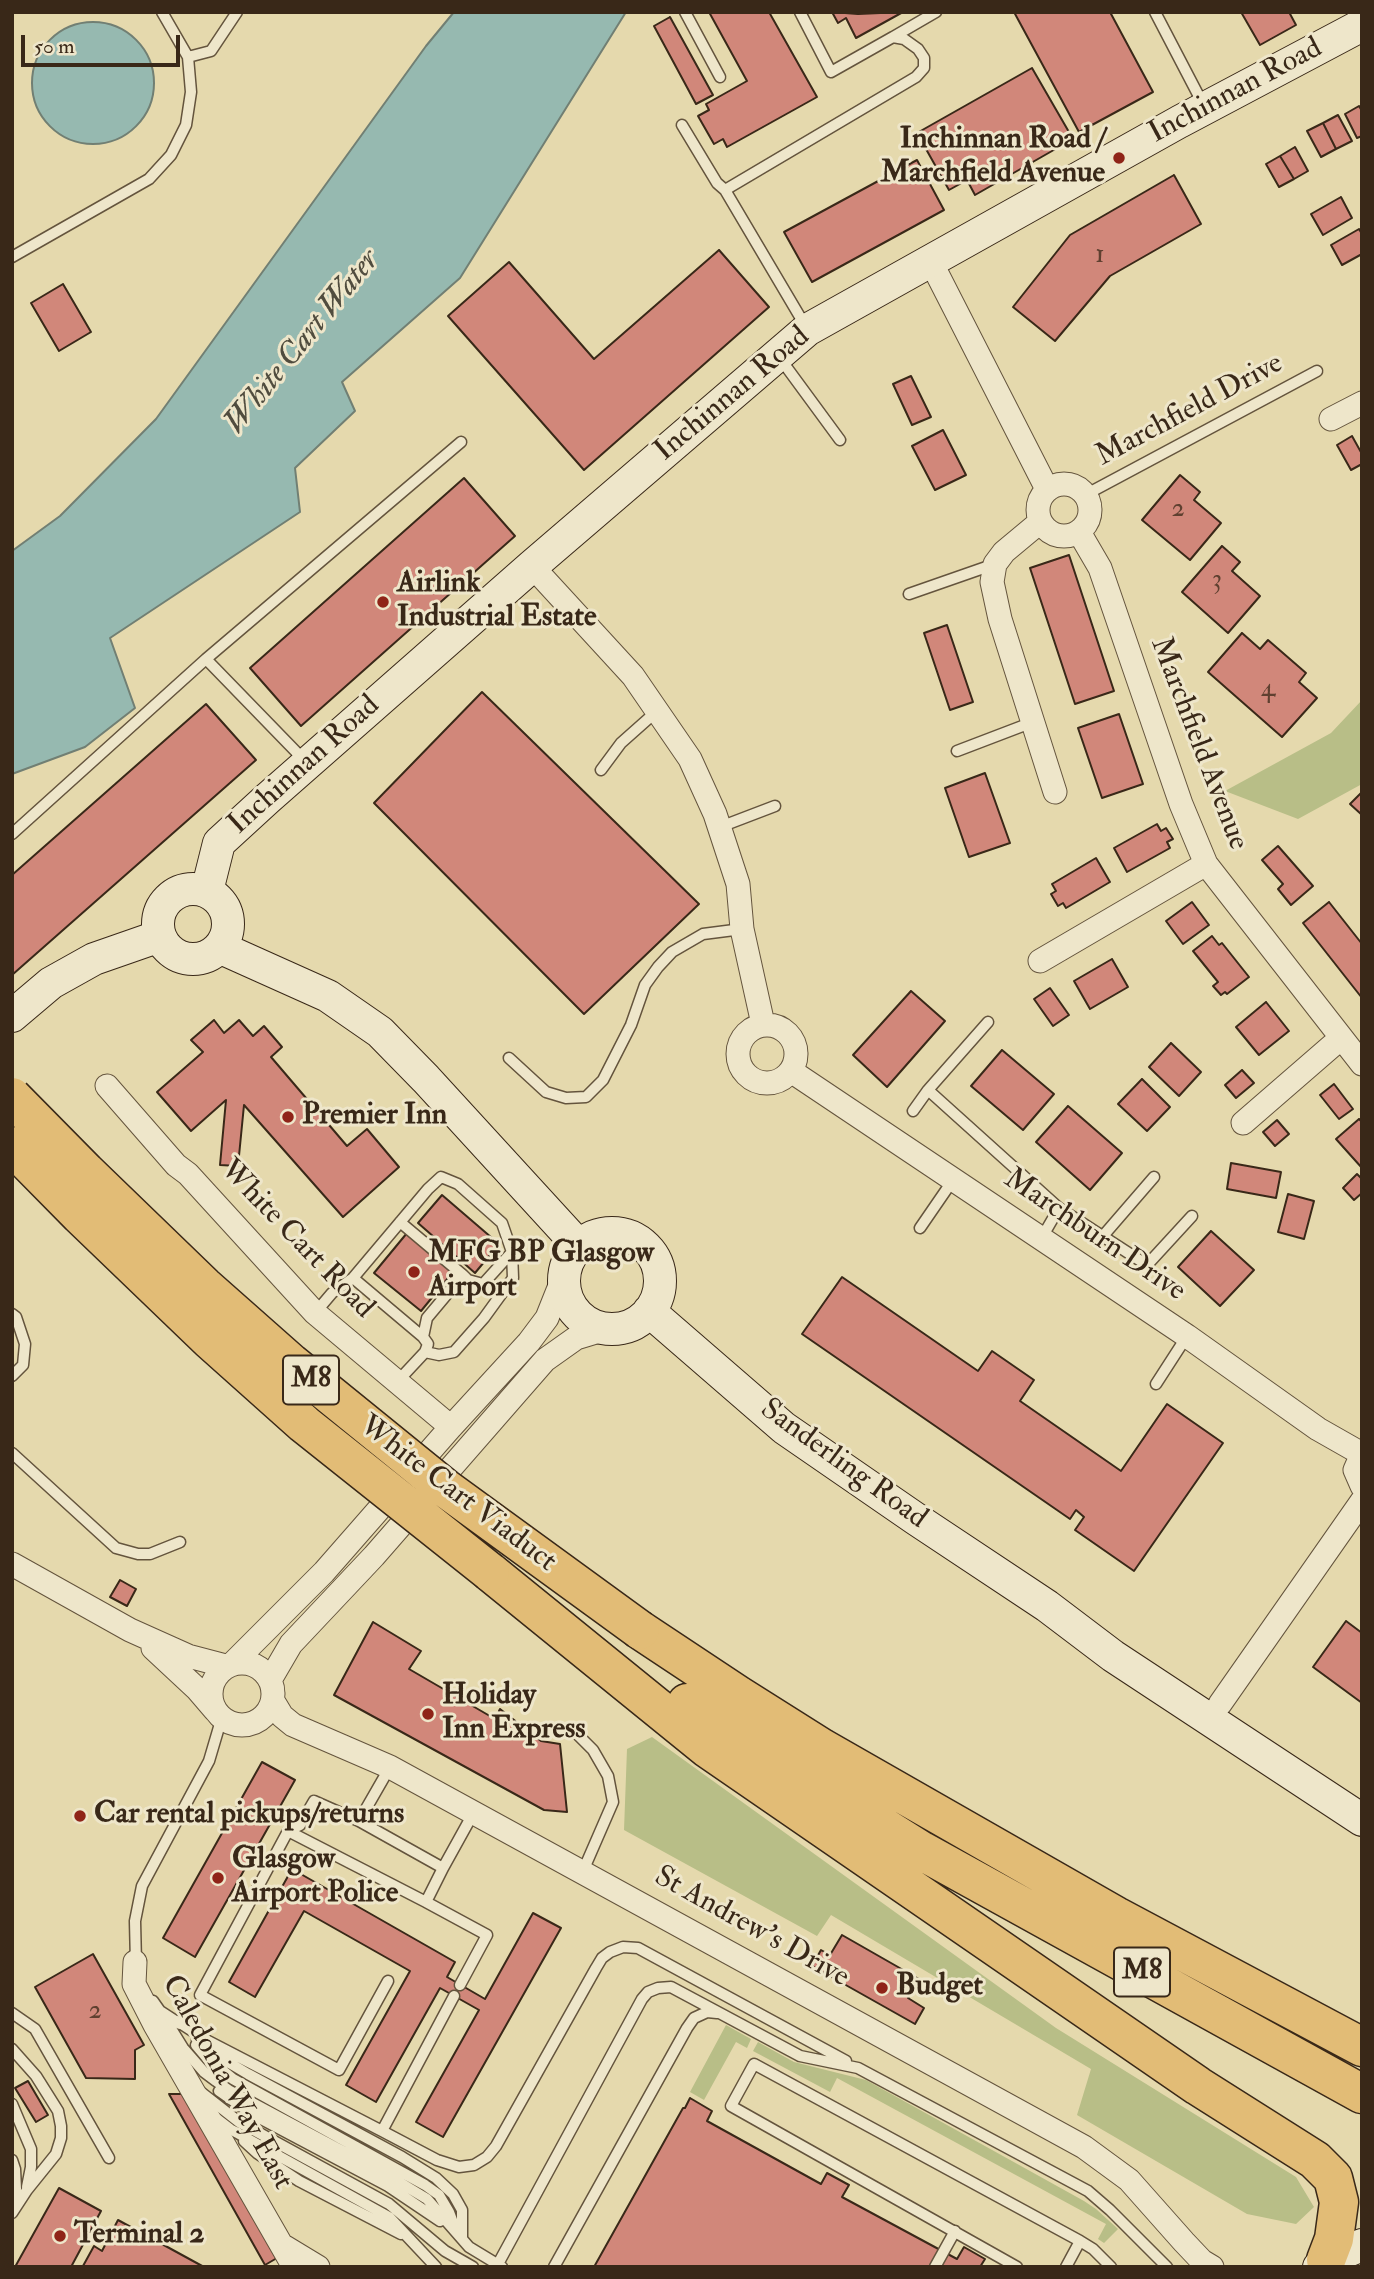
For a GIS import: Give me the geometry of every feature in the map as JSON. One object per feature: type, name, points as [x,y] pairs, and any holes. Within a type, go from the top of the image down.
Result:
[{"type":"highway","name":"White Cart Viaduct","points":[[12,1097],[204,1286],[291,1363],[387,1444],[640,1630],[723,1723]]},
{"type":"highway","name":"White Cart Viaduct","points":[[12,1146],[210,1340],[304,1424],[490,1572],[723,1723]]},
{"type":"highway","name":"M8","points":[[723,1723],[834,1755],[1116,1916],[1362,2047]]},
{"type":"highway","name":"M8","points":[[723,1723],[922,1851],[1362,2094]]},
{"type":"highway","points":[[723,1723],[1176,2071],[1315,2160],[1333,2178],[1339,2202],[1334,2239],[1322,2264]]},
{"type":"highway","points":[[1116,1916],[1362,2029]]},
{"type":"street","name":"Inchinnan Road","points":[[207,891],[219,843],[532,566],[807,330],[1359,21]]},
{"type":"street","points":[[930,260],[1047,489]]},
{"type":"street","points":[[1331,419],[1362,403]]},
{"type":"street","points":[[1055,485],[1071,485],[1085,495],[1089,502],[1089,519],[1079,532],[1062,537],[1045,529],[1040,522],[1038,504],[1047,489],[1055,485]]},
{"type":"street","points":[[1040,522],[1004,552],[995,564],[992,582],[1000,618],[1055,792]]},
{"type":"street","name":"Marchfield Avenue","points":[[1079,532],[1100,568],[1181,804],[1206,864],[1362,1064]]},
{"type":"street","points":[[532,566],[633,676],[690,759],[720,827],[738,884],[742,929],[763,1024]]},
{"type":"street","points":[[1040,961],[1206,864]]},
{"type":"street","points":[[190,888],[207,891],[218,898],[229,915],[229,928],[221,948],[211,956],[197,960],[184,959],[173,954],[160,936],[160,912],[168,899],[190,888]]},
{"type":"street","points":[[12,1016],[51,983],[94,959],[160,936]]},
{"type":"street","points":[[221,948],[328,996],[380,1032],[579,1245]]},
{"type":"street","points":[[763,1024],[783,1029],[791,1036],[795,1046],[796,1056],[790,1071],[783,1078],[764,1083],[747,1076],[738,1060],[740,1042],[745,1034],[763,1024]]},
{"type":"street","points":[[1243,1123],[1341,1038]]},
{"type":"street","name":"Marchburn Drive","points":[[790,1071],[1187,1336],[1318,1429],[1362,1454],[1356,1470],[1362,1486]]},
{"type":"street","name":"White Cart Road","points":[[107,1086],[176,1165],[188,1174],[316,1313],[450,1427]]},
{"type":"street","points":[[130,1630],[166,1659],[218,1713],[240,1725],[261,1719],[268,1711],[271,1690],[291,1644],[374,1556],[545,1360],[576,1338],[629,1325],[649,1311],[659,1290],[660,1277],[657,1264],[641,1242],[629,1236],[603,1233],[579,1245],[567,1263],[547,1318],[529,1342],[450,1427],[324,1572],[213,1681],[211,1690],[218,1713]]},
{"type":"street","points":[[565,1273],[566,1294],[578,1314],[597,1326],[609,1328]]},
{"type":"street","name":"Sanderling Road","points":[[649,1311],[784,1428],[916,1520],[1047,1606],[1113,1656],[1362,1820]]},
{"type":"street","points":[[1220,1704],[1362,1501]]},
{"type":"street","points":[[12,1564],[130,1630],[188,1656],[229,1665],[246,1662],[256,1665],[264,1671],[271,1690]]},
{"type":"street","name":"Sanderling Road","points":[[1047,1606],[1122,1637],[1362,1797]]},
{"type":"street","name":"St Andrew's Drive","points":[[271,1690],[282,1716],[293,1725],[390,1767],[1084,2147],[1129,2180],[1184,2242],[1212,2267]]},
{"type":"street","name":"Caledonia Way East","points":[[135,1962],[134,1984],[195,2076],[201,2106],[294,2267]]},
{"type":"street","points":[[278,2242],[318,2267]]},
{"type":"street","points":[[1322,2264],[1362,2245]]},
{"type":"lane","points":[[12,257],[149,179],[171,155],[186,125],[191,92],[188,57],[162,12]]},
{"type":"lane","points":[[188,57],[211,51],[237,12]]},
{"type":"lane","points":[[685,12],[720,77]]},
{"type":"lane","points":[[800,12],[831,72],[936,12]]},
{"type":"lane","points":[[1155,12],[1206,109]]},
{"type":"lane","points":[[725,190],[916,77],[924,68],[924,58],[918,49],[904,39],[893,37]]},
{"type":"lane","points":[[682,125],[717,183],[725,190],[807,330]]},
{"type":"lane","points":[[777,355],[840,440]]},
{"type":"lane","name":"Marchfield Drive","points":[[1085,495],[1317,371]]},
{"type":"lane","points":[[12,834],[206,659],[461,442]]},
{"type":"lane","points":[[909,594],[995,564]]},
{"type":"lane","points":[[206,659],[307,763]]},
{"type":"lane","points":[[601,770],[621,743],[657,711]]},
{"type":"lane","points":[[957,751],[1033,722]]},
{"type":"lane","points":[[720,827],[775,806]]},
{"type":"lane","points":[[509,1058],[546,1092],[566,1098],[586,1097],[603,1080],[631,1026],[645,985],[658,967],[672,952],[703,934],[742,929]]},
{"type":"lane","points":[[913,1111],[988,1022]]},
{"type":"lane","points":[[928,1090],[1059,1208],[1147,1265],[1192,1216]]},
{"type":"lane","points":[[316,1313],[332,1293],[353,1278],[441,1177],[458,1184],[502,1223],[512,1252],[513,1278],[484,1318],[454,1352],[439,1355],[425,1352]]},
{"type":"lane","points":[[1102,1236],[1154,1177]]},
{"type":"lane","points":[[920,1228],[953,1180]]},
{"type":"lane","points":[[1041,1239],[1059,1208]]},
{"type":"lane","points":[[400,1222],[466,1278],[483,1284],[512,1252]]},
{"type":"lane","points":[[353,1278],[428,1344],[425,1352],[397,1382]]},
{"type":"lane","points":[[423,1337],[427,1318],[466,1278]]},
{"type":"lane","points":[[12,1376],[23,1365],[25,1344],[13,1317]]},
{"type":"lane","points":[[1156,1384],[1187,1336]]},
{"type":"lane","points":[[12,1453],[116,1548],[149,1554],[180,1542]]},
{"type":"lane","name":"Caledonia Way East","points":[[135,1962],[135,1921],[142,1886],[209,1761],[218,1713]]},
{"type":"lane","points":[[578,1735],[593,1750],[608,1776],[613,1802],[583,1871]]},
{"type":"lane","points":[[359,1821],[390,1767]]},
{"type":"lane","points":[[388,1981],[339,2070],[200,1995],[288,1831],[300,1825],[314,1801],[359,1821],[443,1868]]},
{"type":"lane","points":[[426,1902],[474,1812]]},
{"type":"lane","points":[[288,1831],[487,1935],[460,1985]]},
{"type":"lane","points":[[160,2011],[208,2041],[437,2160],[459,2167],[474,2165],[487,2157],[496,2146],[602,1958],[623,1947],[638,1948],[1088,2192],[1167,2267]]},
{"type":"lane","points":[[135,1962],[183,2048],[195,2076],[239,2122],[389,2204],[445,2251],[473,2267]]},
{"type":"lane","points":[[195,2076],[230,2091],[427,2199],[469,2247],[500,2266],[635,2011],[648,1992],[658,1987],[671,1987],[800,2056],[858,2068]]},
{"type":"lane","points":[[382,2131],[454,1996]]},
{"type":"lane","points":[[12,2012],[35,2029],[109,2158]]},
{"type":"lane","points":[[554,2267],[687,2028],[694,2018],[708,2012],[720,2013]]},
{"type":"lane","points":[[177,2021],[206,2059],[233,2079],[439,2195],[460,2236]]},
{"type":"lane","points":[[12,2049],[36,2076],[58,2111],[61,2126],[56,2154],[12,2213]]},
{"type":"lane","points":[[1017,2267],[732,2106],[754,2064],[1080,2241],[1093,2249],[1111,2267]]},
{"type":"lane","points":[[12,2104],[31,2150],[27,2190]]},
{"type":"lane","points":[[201,2106],[230,2129],[390,2217],[436,2267]]},
{"type":"lane","points":[[12,2160],[16,2189],[12,2200]]},
{"type":"lane","points":[[935,2267],[955,2231]]},
{"type":"lane","points":[[1067,2266],[1080,2241]]},
{"type":"green space","points":[[1362,700],[1362,784],[1298,819],[1225,791],[1331,733]]},
{"type":"green space","points":[[652,1737],[1056,2028],[1296,2177],[1314,2207],[1296,2224],[1247,2214],[1077,2115],[1091,2069],[831,1915],[817,1936],[624,1830],[627,1749]]},
{"type":"green space","points":[[726,2025],[751,2039],[747,2048],[736,2042],[704,2100],[690,2092]]},
{"type":"green space","points":[[758,2042],[794,2062],[866,2080],[1084,2201],[1118,2229],[1104,2243],[1098,2239],[1106,2224],[837,2078],[830,2092],[753,2051]]},
{"type":"water","name":"White Cart Water","points":[[454,12],[626,12],[460,278],[342,382],[355,411],[295,468],[300,512],[110,638],[135,708],[85,747],[12,774],[12,551],[60,516],[156,419],[426,46]]},
{"type":"water","points":[[93,22],[116,27],[136,40],[149,60],[154,83],[149,106],[136,126],[116,139],[93,144],[70,139],[50,126],[37,106],[32,83],[37,60],[50,40],[70,27]]},
{"type":"building","points":[[709,12],[769,12],[817,97],[727,147],[723,139],[714,144],[698,116],[709,110],[706,104],[747,81]]},
{"type":"building","points":[[832,12],[903,12],[856,38],[846,18],[838,23]]},
{"type":"building","points":[[1014,12],[1110,12],[1153,92],[1079,132]]},
{"type":"building","points":[[1241,12],[1289,12],[1296,25],[1260,45]]},
{"type":"building","points":[[670,17],[713,95],[696,104],[654,26]]},
{"type":"building","points":[[1032,68],[1073,139],[975,195],[967,180],[949,190],[917,133]]},
{"type":"building","points":[[1359,106],[1362,111],[1362,136],[1357,138],[1345,114]]},
{"type":"building","points":[[1338,115],[1352,141],[1336,149],[1323,123]]},
{"type":"building","points":[[1323,123],[1336,149],[1321,157],[1307,131]]},
{"type":"building","points":[[1295,147],[1308,171],[1294,179],[1280,156]]},
{"type":"building","points":[[1280,156],[1294,179],[1279,187],[1266,164]]},
{"type":"building","points":[[917,160],[944,210],[812,282],[784,232]]},
{"type":"building","points":[[1174,175],[1201,224],[1110,276],[1055,341],[1013,307],[1070,235]]},
{"type":"building","points":[[1341,197],[1352,218],[1323,235],[1311,214]]},
{"type":"building","points":[[1359,229],[1362,234],[1362,254],[1342,265],[1331,245]]},
{"type":"building","points":[[719,250],[769,307],[584,470],[448,316],[509,262],[594,359]]},
{"type":"building","points":[[63,284],[91,332],[59,351],[31,303]]},
{"type":"building","points":[[911,376],[931,417],[912,425],[893,384]]},
{"type":"building","points":[[943,430],[966,475],[935,490],[912,446]]},
{"type":"building","points":[[1352,436],[1362,454],[1362,464],[1351,470],[1337,445]]},
{"type":"building","points":[[1180,475],[1200,492],[1194,500],[1221,523],[1190,560],[1142,520]]},
{"type":"building","name":"Airlink Industrial Estate","points":[[464,478],[515,536],[301,726],[250,668]]},
{"type":"building","points":[[1222,546],[1240,562],[1232,571],[1260,596],[1228,633],[1182,592]]},
{"type":"building","points":[[1069,555],[1114,691],[1075,704],[1030,568]]},
{"type":"building","points":[[947,625],[973,702],[950,710],[924,633]]},
{"type":"building","points":[[1242,633],[1260,649],[1268,640],[1306,673],[1299,682],[1317,698],[1282,737],[1208,672]]},
{"type":"building","points":[[482,692],[699,904],[584,1014],[374,803]]},
{"type":"building","points":[[206,704],[256,760],[12,975],[12,875]]},
{"type":"building","points":[[1119,714],[1143,784],[1102,798],[1078,728]]},
{"type":"building","points":[[985,773],[1010,843],[969,857],[945,788]]},
{"type":"building","points":[[1362,792],[1362,815],[1350,804]]},
{"type":"building","points":[[1157,824],[1161,831],[1166,828],[1173,839],[1167,842],[1170,848],[1127,872],[1114,848]]},
{"type":"building","points":[[1278,846],[1313,886],[1291,905],[1278,889],[1283,884],[1262,860]]},
{"type":"building","points":[[1096,858],[1110,882],[1066,908],[1063,903],[1058,906],[1051,894],[1056,891],[1052,884]]},
{"type":"building","points":[[1192,902],[1209,925],[1183,944],[1166,921]]},
{"type":"building","points":[[1329,902],[1362,944],[1362,998],[1303,923]]},
{"type":"building","points":[[1212,936],[1219,945],[1222,943],[1249,977],[1227,994],[1225,992],[1221,995],[1213,986],[1218,982],[1193,951]]},
{"type":"building","points":[[1112,959],[1128,987],[1090,1009],[1074,981]]},
{"type":"building","points":[[1050,988],[1069,1015],[1053,1026],[1034,999]]},
{"type":"building","points":[[911,991],[945,1021],[887,1087],[853,1055]]},
{"type":"building","points":[[1266,1002],[1289,1031],[1259,1055],[1236,1027]]},
{"type":"building","name":"Premier Inn","points":[[214,1020],[224,1033],[239,1020],[253,1036],[264,1026],[282,1047],[271,1057],[347,1146],[367,1129],[399,1167],[343,1217],[244,1105],[238,1166],[220,1165],[226,1100],[191,1131],[157,1092],[203,1052],[191,1040]]},
{"type":"building","points":[[1171,1043],[1201,1072],[1179,1096],[1149,1067]]},
{"type":"building","points":[[1002,1050],[1054,1094],[1023,1130],[971,1086]]},
{"type":"building","points":[[1242,1070],[1254,1083],[1236,1098],[1225,1085]]},
{"type":"building","points":[[1142,1079],[1170,1107],[1147,1131],[1118,1104]]},
{"type":"building","points":[[1334,1084],[1353,1109],[1339,1119],[1320,1095]]},
{"type":"building","points":[[1068,1106],[1122,1153],[1090,1190],[1036,1142]]},
{"type":"building","points":[[1359,1119],[1362,1122],[1362,1168],[1336,1139]]},
{"type":"building","points":[[1277,1120],[1289,1134],[1275,1146],[1263,1132]]},
{"type":"building","points":[[1231,1163],[1281,1172],[1276,1198],[1227,1189]]},
{"type":"building","points":[[1357,1174],[1362,1179],[1362,1193],[1354,1200],[1343,1188]]},
{"type":"building","points":[[1288,1194],[1314,1201],[1304,1239],[1278,1232]]},
{"type":"building","points":[[442,1195],[499,1244],[475,1273],[418,1223]]},
{"type":"building","points":[[1211,1231],[1254,1270],[1220,1306],[1178,1267]]},
{"type":"building","name":"MFG BP Glasgow Airport","points":[[407,1233],[453,1272],[421,1311],[374,1273]]},
{"type":"building","points":[[842,1277],[978,1371],[992,1351],[1034,1380],[1020,1401],[1121,1471],[1167,1404],[1223,1443],[1134,1571],[1075,1530],[1084,1517],[1076,1510],[1070,1519],[802,1334]]},
{"type":"building","points":[[120,1580],[136,1589],[127,1606],[110,1597]]},
{"type":"building","points":[[1346,1621],[1362,1633],[1362,1703],[1313,1667]]},
{"type":"building","name":"Holiday Inn Express","points":[[373,1622],[421,1651],[409,1669],[495,1719],[500,1709],[541,1741],[560,1744],[567,1812],[544,1810],[334,1695]]},
{"type":"building","points":[[262,1762],[295,1780],[195,1957],[163,1938]]},
{"type":"building","points":[[292,1869],[455,1962],[447,1977],[485,1999],[533,1913],[561,1928],[443,2137],[416,2122],[479,2010],[440,1988],[376,2102],[346,2085],[410,1971],[304,1911],[255,1997],[229,1982]]},
{"type":"building","name":"Budget","points":[[842,1935],[919,1979],[908,1998],[924,2008],[915,2024],[812,1966],[821,1950],[830,1955]]},
{"type":"building","points":[[93,1954],[144,2045],[135,2050],[135,2079],[86,2078],[35,1987]]},
{"type":"building","points":[[28,2081],[48,2115],[36,2122],[15,2088]]},
{"type":"building","points":[[169,2094],[185,2094],[277,2258],[265,2265]]},
{"type":"building","points":[[690,2098],[712,2111],[707,2121],[821,2184],[827,2173],[849,2185],[842,2197],[957,2259],[964,2247],[985,2259],[980,2267],[594,2267]]},
{"type":"building","name":"Terminal 2","points":[[59,2188],[101,2211],[71,2267],[15,2267]]},
{"type":"building","name":"Terminal 2","points":[[118,2220],[204,2267],[83,2266],[94,2246],[102,2251]]},
{"type":"place","name":"Inchinnan Road / Marchfield Avenue","points":[[1119,158]]},
{"type":"place","name":"Airlink Industrial Estate","points":[[383,602]]},
{"type":"place","name":"Premier Inn","points":[[288,1117]]},
{"type":"place","name":"MFG BP Glasgow Airport","points":[[414,1272]]},
{"type":"place","name":"Holiday Inn Express","points":[[428,1714]]},
{"type":"place","name":"Car rental pickups/returns","points":[[80,1816]]},
{"type":"place","name":"Glasgow Airport Police","points":[[218,1878]]},
{"type":"place","name":"Budget","points":[[882,1988]]},
{"type":"place","name":"Terminal 2","points":[[60,2236]]}]
